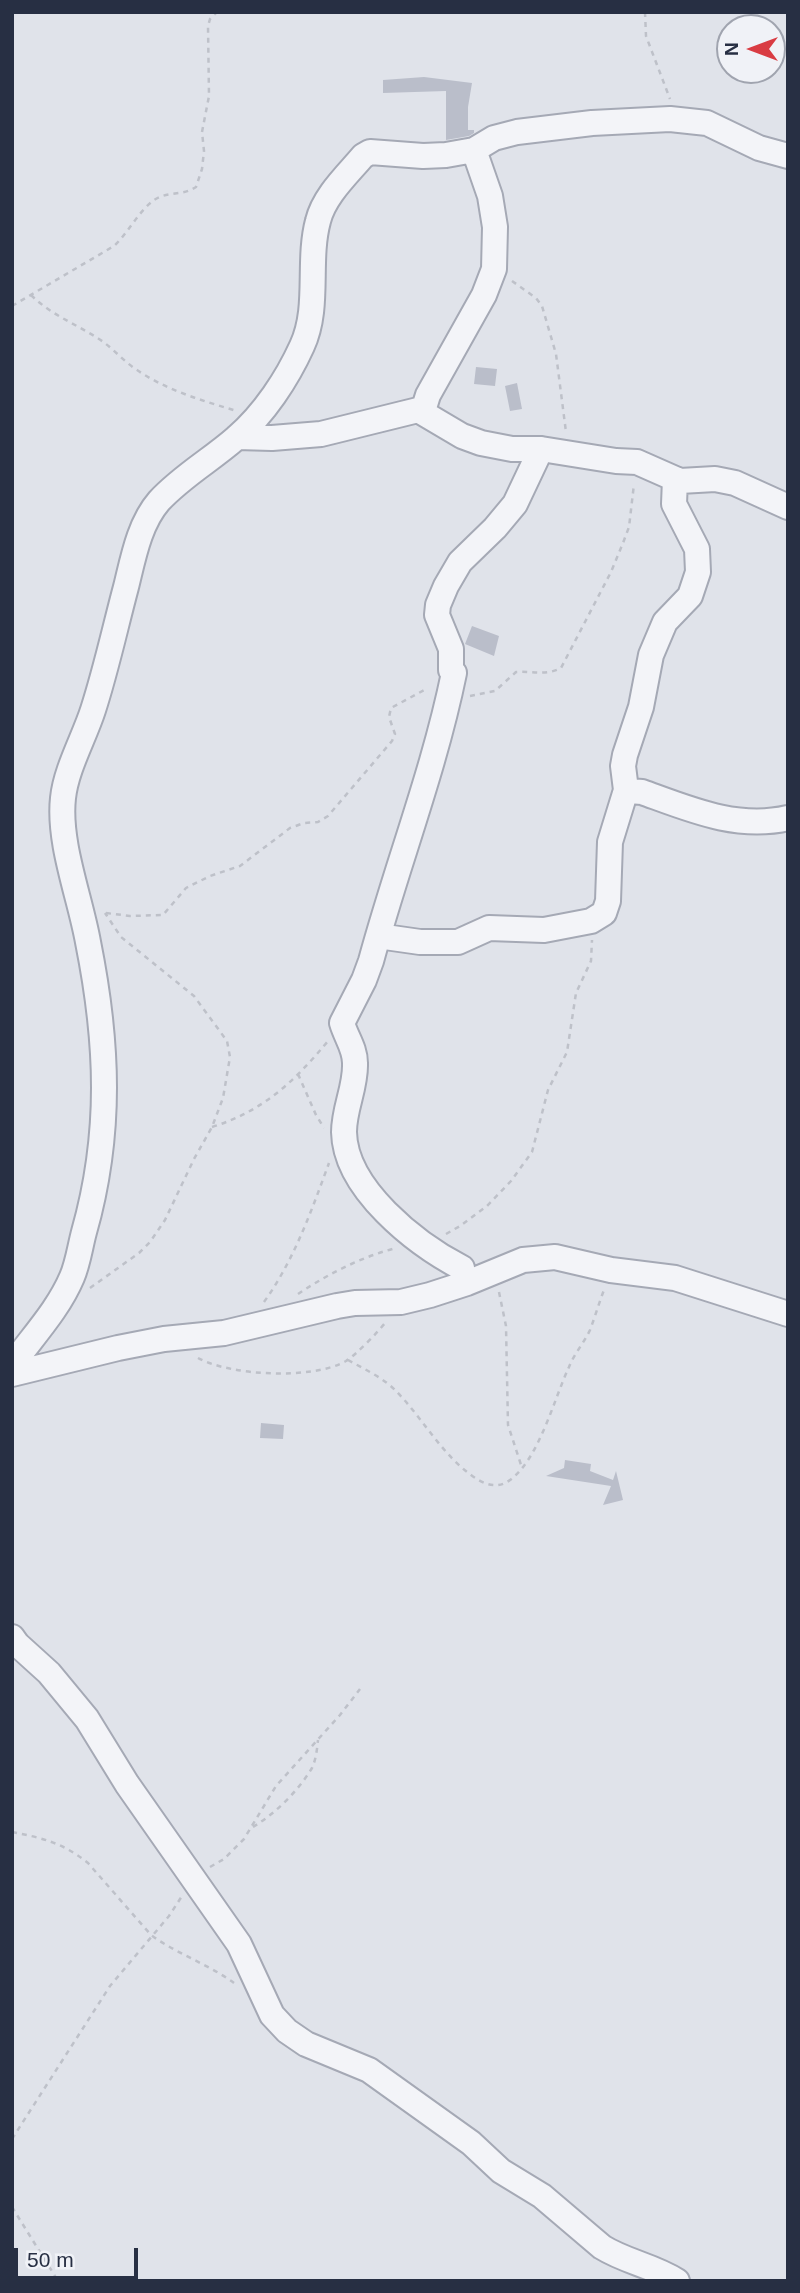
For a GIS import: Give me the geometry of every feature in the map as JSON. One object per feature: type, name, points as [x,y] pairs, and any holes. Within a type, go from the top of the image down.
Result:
[{"type":"street","points":[[12,1365],[52,1313],[72,1276],[95,1194],[104,1115],[100,1000],[64,833],[62,809],[65,786],[94,708],[144,526],[157,503],[186,475],[237,437],[256,416],[285,378],[309,330],[312,266],[318,218],[327,201],[363,156],[370,152],[423,156],[474,150],[494,138],[517,132],[592,123],[687,120],[717,127],[747,143],[788,156]]},
{"type":"street","points":[[423,411],[428,396],[489,284],[495,266],[495,227],[490,196],[474,150]]},
{"type":"street","points":[[237,437],[272,438],[321,434],[402,413],[423,411],[462,436],[481,443],[512,449],[541,449],[637,462],[680,481],[715,479],[735,483],[788,507]]},
{"type":"street","points":[[462,1269],[418,1242],[371,1196],[357,1173],[344,1133],[355,1065],[354,1050],[342,1023],[365,980],[433,759],[451,685],[451,649],[438,619],[440,600],[460,562],[515,504],[541,449]]},
{"type":"street","points":[[378,936],[420,943],[458,942],[489,928],[544,930],[591,921],[604,913],[608,901],[610,842],[626,788],[625,755],[641,707],[654,646],[665,622],[690,596],[698,572],[697,549],[674,504],[675,479]]},
{"type":"street","points":[[626,788],[725,820],[788,818]]},
{"type":"street","points":[[12,1374],[153,1341],[224,1333],[337,1306],[401,1302],[430,1295],[523,1260],[555,1257],[611,1270],[675,1278],[788,1314]]},
{"type":"street","points":[[12,1637],[49,1673],[87,1719],[127,1784],[239,1944],[272,2015],[288,2031],[306,2044],[369,2070],[471,2143],[501,2171],[541,2196],[611,2253],[654,2267],[677,2281]]},
{"type":"path","points":[[12,306],[114,246],[124,238],[146,207],[156,199],[189,191],[199,182],[204,151],[202,132],[209,96],[208,30],[210,14],[217,12]]},
{"type":"path","points":[[645,12],[646,36],[660,78],[677,112],[687,120]]},
{"type":"path","points":[[495,266],[536,298],[542,306],[556,354],[564,423],[572,455]]},
{"type":"path","points":[[31,295],[63,320],[99,339],[148,376],[195,397],[256,416]]},
{"type":"path","points":[[86,1291],[118,1270],[150,1242],[165,1220],[212,1127],[223,1097],[230,1056],[227,1041],[194,996],[121,937],[105,913],[130,916],[163,915],[186,888],[240,866],[290,828],[328,816],[392,741],[395,734],[389,716],[391,708],[443,681],[486,695],[495,691],[516,672],[552,673],[561,668],[611,572],[629,527],[637,462]]},
{"type":"path","points":[[292,1297],[376,1253],[438,1239],[487,1206],[511,1181],[533,1152],[548,1090],[567,1052],[576,993],[591,961],[591,921]]},
{"type":"path","points":[[212,1127],[231,1121],[272,1099],[298,1074],[342,1023]]},
{"type":"path","points":[[298,1074],[316,1115],[329,1135]]},
{"type":"path","points":[[262,1306],[301,1237],[332,1154]]},
{"type":"path","points":[[348,1360],[395,1390],[445,1452],[482,1483],[500,1485],[509,1481],[522,1468],[543,1432],[569,1366],[589,1331],[611,1270]]},
{"type":"path","points":[[493,1272],[506,1326],[508,1425],[522,1468]]},
{"type":"path","points":[[193,1355],[235,1369],[303,1372],[328,1368],[348,1360],[383,1326],[401,1302]]},
{"type":"path","points":[[12,2139],[110,1986],[169,1916],[193,1878],[224,1859],[244,1839],[276,1786],[360,1689]]},
{"type":"path","points":[[253,1826],[267,1818],[298,1787],[312,1767],[318,1739]]},
{"type":"path","points":[[12,1832],[50,1839],[79,1856],[151,1935],[163,1944],[216,1970],[242,1988],[263,1996]]},
{"type":"path","points":[[12,2207],[58,2281]]},
{"type":"building","points":[[424,77],[472,83],[468,130],[474,130],[474,133],[446,140],[446,91],[383,93],[383,80]]},
{"type":"building","points":[[476,367],[497,369],[495,386],[474,384]]},
{"type":"building","points":[[517,383],[522,409],[510,411],[505,386]]},
{"type":"building","points":[[472,626],[499,636],[494,656],[465,644]]},
{"type":"building","points":[[261,1423],[284,1425],[283,1439],[260,1438]]},
{"type":"building","points":[[565,1460],[591,1464],[590,1471],[613,1480],[616,1471],[623,1500],[603,1505],[611,1486],[546,1476],[564,1468]]}]
